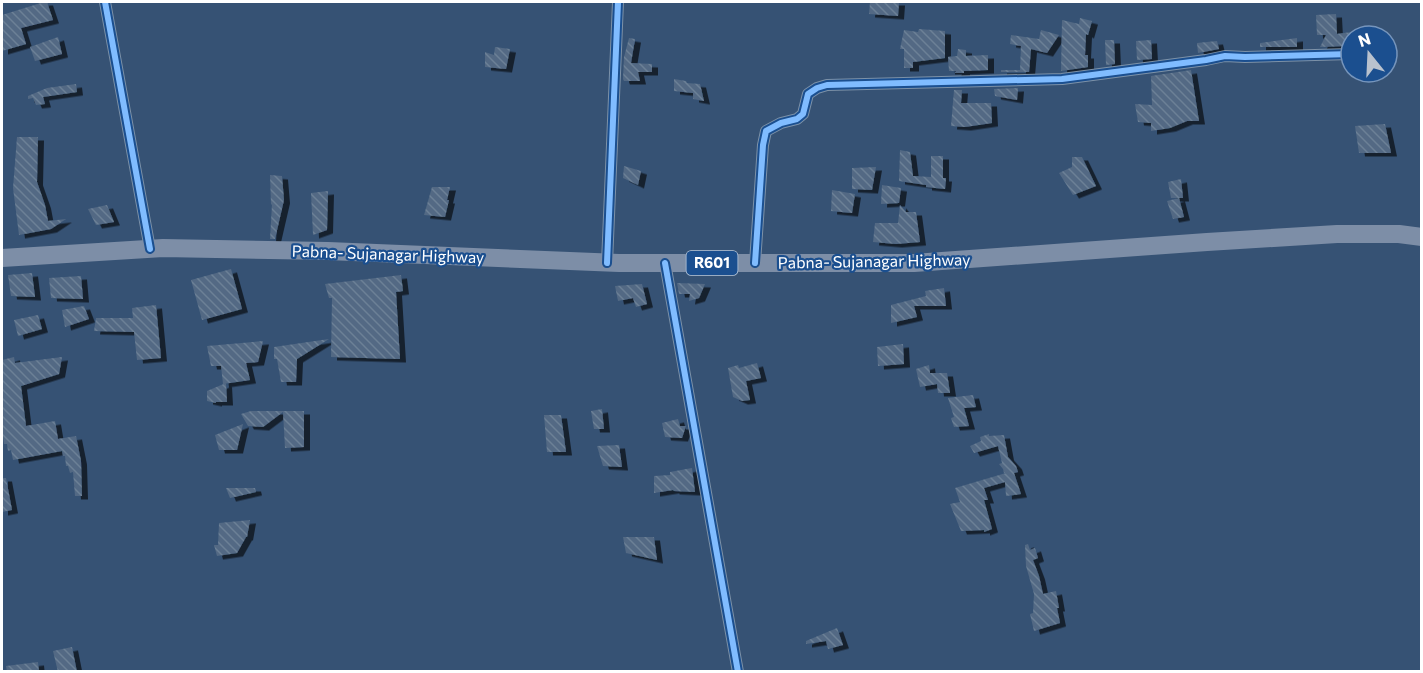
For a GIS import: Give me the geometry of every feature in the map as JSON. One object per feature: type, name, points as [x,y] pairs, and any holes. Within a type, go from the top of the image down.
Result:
[{"type":"main road","name":"Pabna- Sujanagar Highway","points":[[2,258],[163,248],[328,251],[607,263],[914,263],[1337,234],[1399,234],[1422,237]]},
{"type":"street","points":[[105,2],[150,249]]},
{"type":"street","points":[[607,263],[618,2]]},
{"type":"street","points":[[755,263],[763,145],[766,131],[781,123],[797,120],[803,114],[808,94],[817,88],[827,85],[1062,79],[1225,56],[1339,54]]},
{"type":"street","points":[[665,263],[738,672]]},
{"type":"building","points":[[47,2],[53,20],[21,28],[26,44],[2,51],[2,15]]},
{"type":"building","points":[[870,2],[899,2],[898,16],[869,14]]},
{"type":"building","points":[[1336,14],[1339,46],[1320,47],[1326,35],[1317,35],[1316,15]]},
{"type":"building","points":[[1080,18],[1092,21],[1088,35],[1086,34],[1085,55],[1088,55],[1088,67],[1061,71],[1062,20],[1079,24]]},
{"type":"building","points":[[919,29],[945,31],[945,58],[913,62],[913,68],[904,68],[904,49],[900,49],[904,30],[918,32]]},
{"type":"building","points":[[1041,30],[1059,35],[1047,53],[1031,49],[1029,72],[1001,72],[1001,70],[1020,70],[1021,46],[1010,44],[1011,35],[1039,39]]},
{"type":"building","points":[[58,37],[62,54],[35,61],[30,47]]},
{"type":"building","points":[[629,38],[635,39],[631,63],[652,64],[652,72],[638,72],[640,81],[624,81],[623,79],[624,57]]},
{"type":"building","points":[[1297,38],[1297,47],[1260,47],[1260,43]]},
{"type":"building","points":[[1105,40],[1114,40],[1115,64],[1106,65]]},
{"type":"building","points":[[1151,40],[1152,59],[1137,60],[1136,41]]},
{"type":"building","points":[[1217,41],[1219,49],[1198,53],[1197,43]]},
{"type":"building","points":[[495,47],[510,49],[506,69],[485,67],[485,52],[494,55]]},
{"type":"building","points":[[958,49],[966,50],[966,56],[988,55],[988,70],[964,71],[964,73],[949,71],[948,57],[957,56]]},
{"type":"building","points":[[1191,70],[1199,121],[1187,121],[1170,128],[1151,131],[1151,123],[1138,122],[1135,104],[1152,105],[1151,76]]},
{"type":"building","points":[[674,79],[700,84],[704,101],[693,99],[693,93],[674,91]]},
{"type":"building","points":[[76,84],[77,92],[43,97],[45,104],[36,105],[33,98],[28,99],[28,96],[47,88]]},
{"type":"building","points":[[1018,88],[1017,100],[995,96],[994,89]]},
{"type":"building","points":[[954,90],[962,90],[961,103],[991,103],[992,123],[965,127],[951,126]]},
{"type":"building","points":[[1385,124],[1391,153],[1359,153],[1355,126]]},
{"type":"building","points":[[17,137],[38,137],[37,182],[48,221],[66,219],[51,229],[19,235],[13,188]]},
{"type":"building","points":[[900,150],[910,152],[913,176],[931,177],[931,156],[943,156],[945,189],[899,181]]},
{"type":"building","points":[[1072,157],[1082,157],[1096,186],[1073,195],[1059,173],[1072,167]]},
{"type":"building","points":[[624,166],[641,171],[638,185],[623,178]]},
{"type":"building","points":[[876,167],[872,190],[852,189],[852,168]]},
{"type":"building","points":[[270,175],[282,176],[284,200],[275,239],[270,239],[272,204]]},
{"type":"building","points":[[1181,179],[1183,198],[1171,198],[1168,182]]},
{"type":"building","points":[[882,185],[901,188],[899,203],[881,204]]},
{"type":"building","points":[[432,187],[450,187],[445,217],[424,215]]},
{"type":"building","points":[[832,190],[855,194],[852,213],[831,211]]},
{"type":"building","points":[[328,191],[327,230],[313,235],[311,193]]},
{"type":"building","points":[[1179,198],[1184,217],[1173,219],[1167,201]]},
{"type":"building","points":[[107,205],[114,222],[96,225],[88,209]]},
{"type":"building","points":[[900,205],[906,212],[916,212],[920,242],[896,244],[873,242],[875,223],[898,223]]},
{"type":"building","points":[[231,269],[242,309],[202,320],[191,280]]},
{"type":"building","points":[[32,273],[35,297],[11,296],[8,275]]},
{"type":"building","points":[[401,275],[403,291],[396,292],[400,359],[331,357],[332,298],[329,298],[325,284]]},
{"type":"building","points":[[81,276],[83,299],[51,298],[49,278]]},
{"type":"building","points":[[677,283],[705,284],[699,298],[689,301],[690,294],[679,294]]},
{"type":"building","points":[[642,284],[647,304],[636,307],[633,298],[618,301],[615,286]]},
{"type":"building","points":[[944,288],[946,306],[914,306],[917,317],[891,323],[891,305],[926,296],[925,291]]},
{"type":"building","points":[[156,305],[161,358],[137,360],[134,332],[94,331],[96,318],[133,318],[132,308]]},
{"type":"building","points":[[84,306],[89,319],[65,327],[62,310]]},
{"type":"building","points":[[38,315],[42,329],[18,336],[14,320]]},
{"type":"building","points":[[329,339],[297,359],[296,382],[281,382],[277,359],[274,359],[274,347]]},
{"type":"building","points":[[263,341],[258,362],[246,363],[250,380],[223,384],[221,366],[211,366],[207,346]]},
{"type":"building","points":[[903,344],[904,364],[878,366],[877,347]]},
{"type":"building","points":[[14,357],[15,363],[62,357],[59,374],[21,386],[26,426],[55,421],[58,439],[76,436],[81,461],[82,496],[75,496],[73,472],[70,473],[66,466],[62,451],[13,460],[11,450],[8,451],[7,444],[4,444],[2,360]]},
{"type":"building","points":[[757,363],[761,378],[746,381],[750,400],[742,401],[733,397],[728,368],[738,365],[739,368]]},
{"type":"building","points":[[929,365],[930,373],[947,373],[950,393],[938,393],[937,384],[920,387],[916,369]]},
{"type":"building","points":[[226,383],[227,402],[207,401],[207,391]]},
{"type":"building","points":[[973,395],[976,407],[964,408],[969,426],[954,427],[951,418],[954,417],[948,398]]},
{"type":"building","points":[[602,409],[604,429],[594,429],[591,411]]},
{"type":"building","points":[[251,411],[304,411],[304,447],[285,448],[283,412],[263,427],[248,426],[241,414]]},
{"type":"building","points":[[544,415],[561,415],[566,452],[547,452]]},
{"type":"building","points":[[678,419],[680,426],[686,426],[682,438],[665,437],[662,423]]},
{"type":"building","points":[[243,424],[237,450],[219,450],[215,435]]},
{"type":"building","points":[[989,434],[989,436],[1004,435],[1008,457],[1018,472],[1014,473],[1021,494],[1006,496],[1005,482],[984,488],[988,500],[984,500],[992,529],[984,532],[984,530],[961,531],[950,504],[960,502],[955,488],[1006,473],[999,464],[1002,463],[998,446],[974,453],[970,446],[981,441],[980,437]]},
{"type":"building","points":[[619,445],[622,467],[603,466],[597,446]]},
{"type":"building","points":[[692,468],[695,492],[673,490],[654,493],[654,476],[670,475],[670,472]]},
{"type":"building","points":[[2,478],[6,478],[12,510],[2,512]]},
{"type":"building","points":[[226,488],[255,488],[256,492],[230,498]]},
{"type":"building","points":[[250,520],[247,537],[237,553],[217,556],[214,545],[218,545],[219,523]]},
{"type":"building","points":[[623,537],[654,537],[657,560],[626,553]]},
{"type":"building","points":[[1028,544],[1030,550],[1035,548],[1038,558],[1033,560],[1043,594],[1056,591],[1059,608],[1057,608],[1060,623],[1034,631],[1030,614],[1033,613],[1034,594],[1026,566],[1025,545]]},
{"type":"building","points":[[837,628],[843,645],[828,649],[826,641],[806,644],[806,641]]},
{"type":"building","points":[[72,647],[77,672],[58,672],[53,651]]},
{"type":"building","points":[[38,662],[39,672],[7,672],[6,666]]},
{"type":"cycle path","points":[[105,2],[150,249]]},
{"type":"cycle path","points":[[607,263],[618,2]]},
{"type":"cycle path","points":[[755,263],[763,145],[766,131],[781,123],[797,119],[803,114],[808,94],[817,88],[827,85],[1062,79],[1225,56],[1339,54]]},
{"type":"cycle path","points":[[665,263],[738,672]]}]
